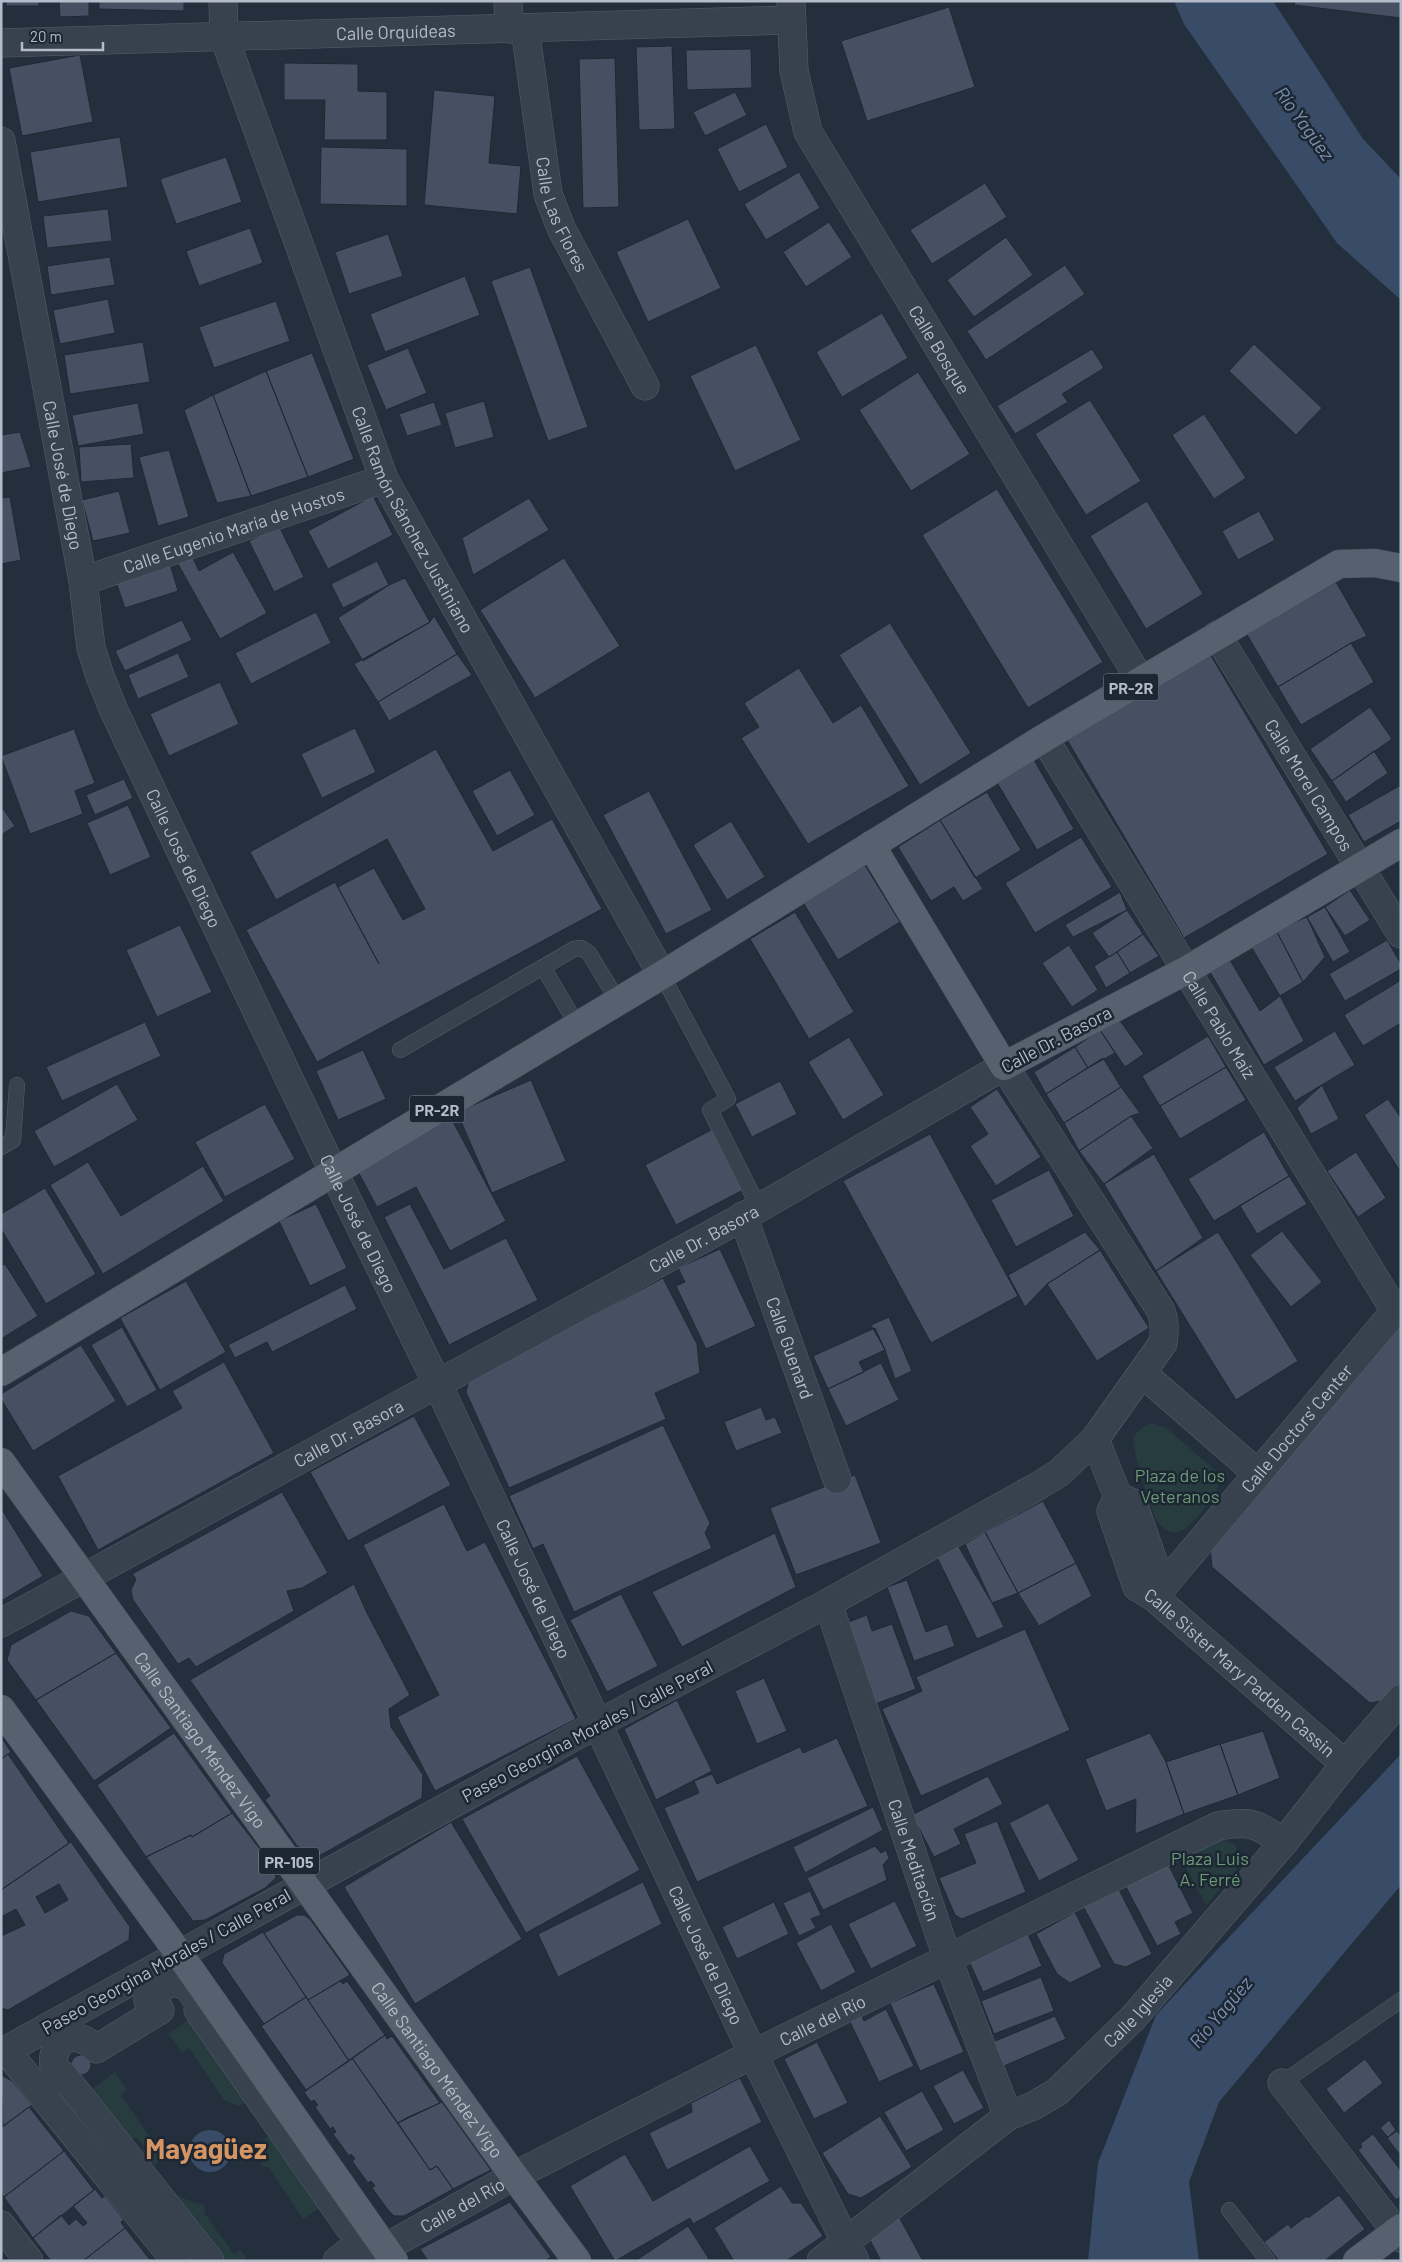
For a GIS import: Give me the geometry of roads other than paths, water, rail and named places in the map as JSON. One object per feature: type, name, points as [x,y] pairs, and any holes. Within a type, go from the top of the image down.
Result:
[{"type":"main road","name":"PR-2R","points":[[1,1372],[662,975],[1044,738],[1339,564],[1388,565]]},
{"type":"main road","points":[[1388,565],[1401,579]]},
{"type":"main road","name":"Calle Dr. Basora","points":[[1004,1066],[1187,970],[1401,843]]},
{"type":"main road","points":[[871,845],[1004,1066]]},
{"type":"main road","name":"Calle Santiago Méndez Vigo","points":[[1,1462],[577,2261]]},
{"type":"main road","points":[[1,1709],[180,1955],[383,2257]]},
{"type":"main road","points":[[1357,2261],[1399,2233]]},
{"type":"street","name":"Calle Ramón Sánchez Justiniano","points":[[223,1],[224,37],[384,479],[662,975]]},
{"type":"street","name":"Calle Las Flores","points":[[508,1],[517,29],[548,194],[560,228],[645,386]]},
{"type":"street","name":"Calle Orquídeas","points":[[1,43],[517,29],[791,11]]},
{"type":"street","name":"Calle Bosque","points":[[791,11],[794,71],[808,132],[1140,681]]},
{"type":"street","name":"Calle José de Diego","points":[[2,155],[83,581],[91,648],[114,712],[333,1171],[438,1384],[753,2054],[850,2251]]},
{"type":"street","name":"Calle Eugenio María de Hostos","points":[[83,581],[384,479]]},
{"type":"street","name":"Calle Morel Campos","points":[[1217,635],[1401,934]]},
{"type":"street","name":"Calle Pablo Maíz","points":[[1044,738],[1398,1307]]},
{"type":"street","name":"Calle Dr. Basora","points":[[1,1623],[751,1212],[1004,1066]]},
{"type":"street","name":"Paseo Georgina Morales / Calle Peral","points":[[4,2051],[599,1723],[828,1603],[1046,1481],[1059,1473],[1095,1439],[1163,1344],[1165,1330],[1161,1311],[1004,1066]]},
{"type":"street","name":"Calle Guenard","points":[[751,1212],[837,1479]]},
{"type":"street","name":"Calle Doctors' Center","points":[[1158,1592],[1398,1307]]},
{"type":"street","points":[[1142,1373],[1257,1473]]},
{"type":"street","name":"Calle Sister Mary Padden Cassin","points":[[1095,1439],[1118,1497],[1133,1503],[1158,1592],[1345,1764]]},
{"type":"street","name":"Calle Meditación","points":[[828,1603],[948,1960],[1008,2116]]},
{"type":"street","name":"Calle Iglesia","points":[[821,2261],[850,2251],[1008,2116],[1033,2106],[1057,2092],[1133,2018],[1284,1842],[1345,1764],[1401,1699]]},
{"type":"street","name":"Calle del Río","points":[[383,2257],[514,2176],[753,2054],[1218,1826],[1242,1822],[1256,1825],[1284,1842]]},
{"type":"street","points":[[210,2261],[63,2075],[58,2078],[52,2064],[55,2050],[65,2040],[85,2039],[96,2049],[160,2010],[148,2000],[148,1995],[173,1981],[188,1987],[202,2008],[198,2010],[349,2227],[353,2224],[359,2233],[358,2244],[337,2261]]},
{"type":"street","points":[[4,2051],[176,2261]]},
{"type":"street","points":[[1282,2083],[1399,2233]]},
{"type":"street","points":[[1,2225],[29,2261]]},
{"type":"lane","points":[[400,1050],[574,949],[581,948],[589,953],[618,1001]]},
{"type":"lane","points":[[543,967],[577,1025]]},
{"type":"lane","points":[[662,975],[728,1100],[710,1110],[751,1212]]},
{"type":"lane","points":[[1,1146],[13,1140],[17,1085]]},
{"type":"lane","points":[[1282,2083],[1401,2000]]},
{"type":"lane","points":[[1229,2210],[1268,2261]]},
{"type":"water","name":"Río Yagüez","points":[[1174,1],[1273,1],[1363,139],[1401,179],[1401,300],[1337,243],[1184,24]]},
{"type":"water","name":"Río Yagüez","points":[[1401,1754],[1401,1885],[1219,2102],[1189,2182],[1199,2261],[1088,2261],[1098,2163],[1156,2015]]},
{"type":"water","points":[[214,2130],[222,2133],[228,2139],[231,2151],[228,2163],[222,2169],[206,2172],[198,2169],[192,2163],[189,2147],[192,2139],[198,2133]]},
{"type":"district","name":"Mayagüez","points":[[206,2148]]},
{"type":"park label","name":"Plaza de los Veteranos","points":[[1180,1485]]},
{"type":"park label","name":"Plaza Luis A. Ferré","points":[[1210,1868]]}]
